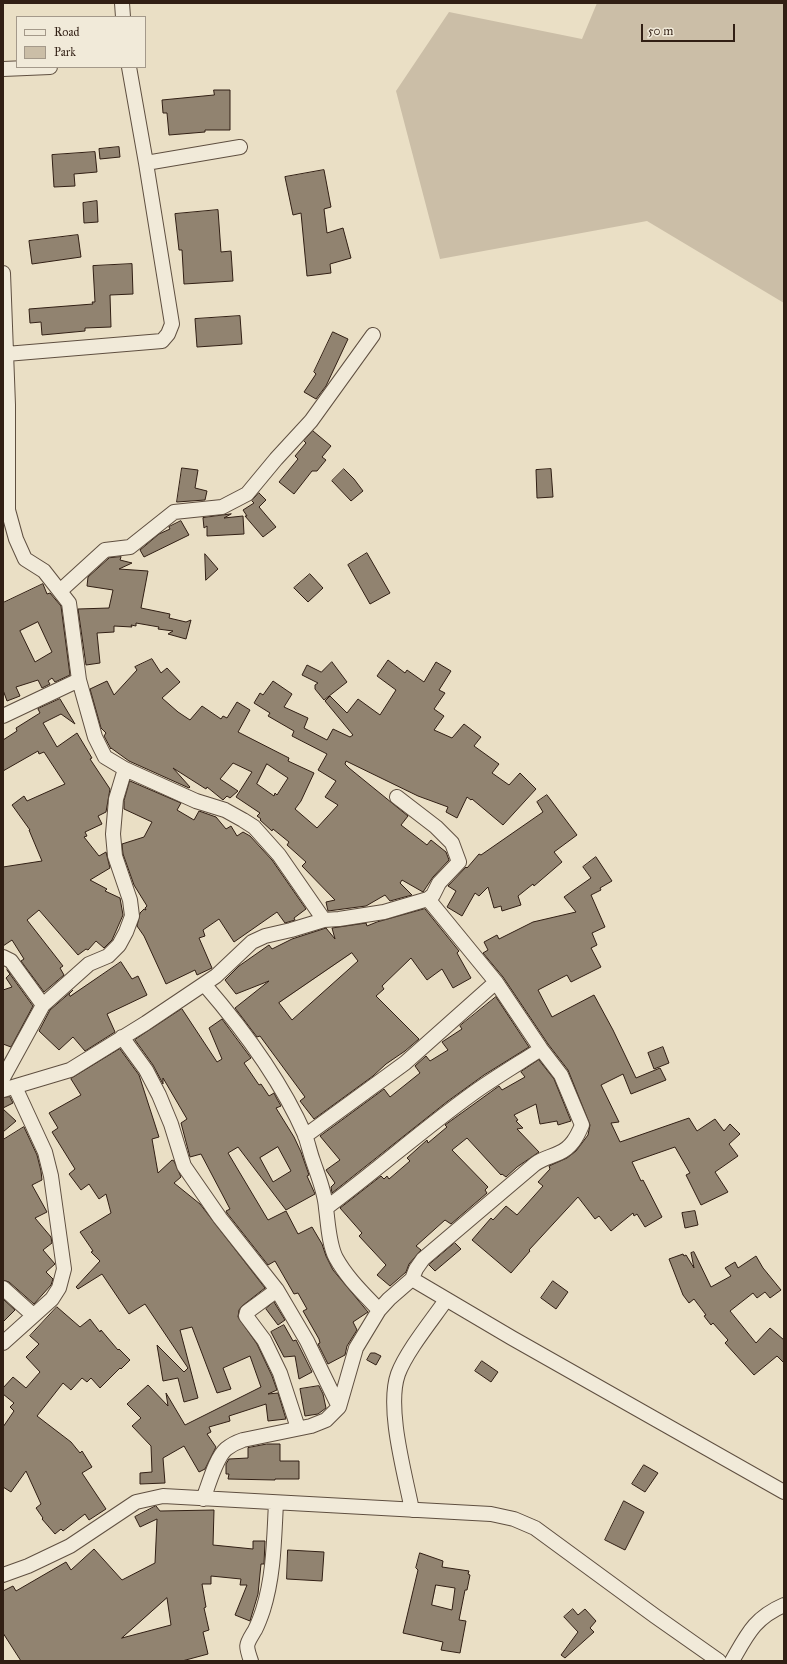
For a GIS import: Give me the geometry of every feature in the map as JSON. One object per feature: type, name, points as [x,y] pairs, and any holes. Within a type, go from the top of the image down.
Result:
[{"type":"street","points":[[122,3],[123,16]]},
{"type":"street","points":[[3,69],[26,68]]},
{"type":"street","points":[[6,354],[162,341],[168,334],[172,324],[146,163],[128,68]]},
{"type":"street","points":[[146,163],[240,147]]},
{"type":"street","points":[[3,273],[6,354],[8,510],[16,539],[24,559],[44,572],[69,603],[79,680],[95,737],[101,750],[105,757],[125,769],[196,802],[225,810],[254,828],[279,855],[324,920]]},
{"type":"street","points":[[60,591],[105,550],[130,547],[174,512],[222,507],[247,494],[276,459],[311,421],[374,335]]},
{"type":"street","points":[[4,712],[19,710],[79,680]]},
{"type":"street","points":[[3,1078],[43,1005],[89,964],[108,956],[119,945],[132,916],[130,900],[115,856],[113,834],[116,800],[125,769]]},
{"type":"street","points":[[3,1343],[52,1299],[60,1288],[64,1269],[51,1176],[45,1152],[9,1088],[70,1070],[216,976],[252,942],[265,936],[324,920],[384,912],[428,899],[433,895],[439,883],[459,862],[452,844],[436,827],[398,797]]},
{"type":"street","points":[[203,1499],[219,1458],[226,1449],[243,1440],[311,1426],[326,1420],[339,1407],[356,1348],[379,1310],[412,1279],[416,1269],[423,1259],[536,1164],[544,1158],[558,1154],[569,1148],[578,1135],[582,1125],[561,1074],[540,1049],[496,982],[428,899]]},
{"type":"street","points":[[3,957],[11,961],[43,1005]]},
{"type":"street","points":[[305,1136],[405,1063],[496,982]]},
{"type":"street","points":[[204,984],[273,1076],[290,1103],[305,1136],[322,1188],[326,1208],[326,1222],[335,1257],[348,1275],[379,1310]]},
{"type":"street","points":[[122,1037],[146,1070],[159,1095],[171,1124],[184,1166],[220,1218],[277,1290],[307,1341],[339,1407]]},
{"type":"street","points":[[326,1208],[473,1093],[540,1049]]},
{"type":"street","points":[[412,1279],[446,1300],[784,1492]]},
{"type":"street","points":[[3,1288],[33,1315]]},
{"type":"street","points":[[277,1290],[247,1312],[246,1316],[264,1340],[280,1374],[298,1428]]},
{"type":"street","points":[[412,1510],[395,1421],[394,1401],[398,1375],[410,1353],[446,1300]]},
{"type":"street","points":[[3,1575],[28,1566],[70,1546],[136,1502],[163,1496],[491,1514],[514,1518],[535,1528],[649,1612],[719,1661]]},
{"type":"street","points":[[251,1661],[247,1648],[248,1639],[255,1629],[263,1610],[273,1566],[276,1503]]},
{"type":"street","points":[[732,1661],[752,1626],[765,1615],[784,1605]]},
{"type":"green space","points":[[597,3],[784,3],[784,303],[647,221],[440,259],[396,91],[449,12],[582,39]]},
{"type":"building","points":[[214,90],[230,90],[230,130],[205,130],[205,132],[169,135],[167,113],[163,113],[162,100],[214,95]]},
{"type":"building","points":[[119,147],[120,157],[100,159],[99,149]]},
{"type":"building","points":[[95,152],[97,172],[74,174],[75,186],[54,187],[52,155]]},
{"type":"building","points":[[324,170],[331,207],[324,209],[327,233],[343,228],[351,258],[330,264],[331,273],[307,276],[301,213],[293,215],[285,177]]},
{"type":"building","points":[[97,201],[98,222],[84,223],[83,203]]},
{"type":"building","points":[[218,210],[221,252],[231,251],[233,281],[184,284],[182,250],[179,250],[175,214]]},
{"type":"building","points":[[78,235],[81,257],[32,264],[29,241]]},
{"type":"building","points":[[132,264],[133,294],[110,295],[111,327],[85,328],[85,331],[42,335],[41,322],[30,323],[29,309],[93,304],[92,302],[95,302],[93,266]]},
{"type":"building","points":[[240,316],[242,344],[197,347],[195,319]]},
{"type":"building","points":[[333,332],[348,339],[326,386],[316,399],[304,392],[316,374],[314,372]]},
{"type":"building","points":[[313,431],[331,446],[322,457],[326,460],[317,471],[312,471],[294,494],[279,482],[298,459],[295,456],[306,443],[304,441]]},
{"type":"building","points":[[182,468],[198,470],[195,488],[207,491],[205,500],[177,502]]},
{"type":"building","points":[[344,469],[363,491],[351,501],[332,481]]},
{"type":"building","points":[[551,469],[553,497],[537,498],[536,470]]},
{"type":"building","points":[[259,493],[266,500],[259,507],[276,527],[263,537],[245,516],[247,516],[243,510],[254,503],[252,501]]},
{"type":"building","points":[[231,514],[224,518],[243,516],[244,534],[207,536],[207,526],[204,528],[203,518]]},
{"type":"building","points":[[181,521],[189,535],[144,557],[140,550],[159,534],[170,529],[169,527]]},
{"type":"building","points":[[367,553],[390,593],[370,604],[348,565]]},
{"type":"building","points":[[205,554],[218,569],[206,580]]},
{"type":"building","points":[[121,557],[120,560],[132,563],[119,569],[148,571],[141,608],[170,614],[169,618],[186,622],[191,620],[186,639],[168,634],[173,631],[158,629],[159,627],[136,623],[136,626],[131,625],[132,627],[114,626],[114,632],[97,633],[100,663],[86,665],[78,609],[109,608],[113,590],[87,586],[88,577],[109,558]]},
{"type":"building","points":[[310,574],[323,588],[308,602],[294,588]]},
{"type":"building","points":[[43,584],[47,594],[50,593],[61,606],[70,675],[55,682],[52,678],[48,681],[50,684],[42,688],[38,680],[16,687],[20,696],[7,701],[3,690],[3,603]],"holes":[[[38,622],[52,652],[35,662],[20,631]]]},
{"type":"building","points":[[152,659],[161,673],[167,668],[180,682],[162,698],[190,720],[202,706],[221,719],[223,716],[227,718],[237,702],[250,710],[238,732],[289,758],[288,761],[314,773],[301,801],[295,809],[317,828],[338,805],[325,797],[336,781],[318,770],[327,754],[292,736],[294,731],[268,716],[270,713],[254,703],[260,693],[263,695],[273,681],[292,694],[284,707],[308,718],[304,728],[327,740],[333,729],[350,737],[353,735],[325,701],[330,696],[347,713],[358,699],[380,715],[396,690],[377,676],[388,660],[405,673],[407,670],[424,682],[436,662],[451,671],[439,690],[445,693],[434,709],[444,716],[434,730],[452,738],[464,724],[481,737],[474,746],[499,764],[492,773],[509,785],[520,773],[536,789],[503,825],[472,799],[471,800],[467,797],[457,818],[446,812],[448,807],[418,796],[346,761],[345,764],[349,768],[408,816],[401,825],[427,845],[431,840],[446,852],[449,860],[433,877],[423,892],[402,880],[400,883],[412,895],[390,901],[385,895],[366,906],[328,911],[326,902],[335,900],[302,866],[306,862],[287,845],[289,842],[273,829],[272,831],[260,820],[261,819],[257,816],[260,813],[236,797],[252,772],[233,763],[220,779],[238,791],[230,798],[227,796],[223,800],[207,787],[206,789],[173,768],[190,787],[189,788],[129,761],[111,749],[104,736],[106,733],[101,728],[90,689],[107,681],[114,695],[137,670],[135,667]],"holes":[[[267,764],[288,778],[277,795],[275,793],[274,796],[257,784]]]},
{"type":"building","points":[[332,662],[347,682],[324,700],[315,689],[315,685],[318,683],[302,675],[307,665],[321,672]]},
{"type":"building","points":[[60,699],[75,724],[61,714],[43,723],[57,747],[77,733],[92,758],[90,759],[110,789],[106,812],[98,816],[102,824],[85,832],[87,836],[84,837],[99,856],[106,852],[110,868],[90,880],[107,889],[105,891],[120,898],[123,915],[112,940],[104,948],[96,941],[88,950],[86,949],[78,955],[39,910],[27,920],[63,966],[60,968],[64,975],[44,992],[21,961],[24,959],[12,940],[3,946],[3,867],[42,861],[30,830],[12,805],[24,796],[27,801],[65,784],[44,752],[39,754],[38,751],[3,771],[3,740],[17,731],[16,728],[40,713],[38,709]]},
{"type":"building","points":[[130,781],[181,803],[177,810],[194,820],[199,811],[216,817],[226,829],[231,826],[237,836],[243,832],[250,836],[272,860],[306,909],[294,918],[295,920],[285,923],[277,912],[234,942],[219,919],[203,930],[205,936],[199,938],[212,968],[197,975],[195,970],[166,984],[144,936],[137,926],[140,913],[144,909],[146,910],[145,908],[147,906],[134,885],[123,854],[122,844],[144,837],[152,822],[124,809],[124,801]]},
{"type":"building","points":[[547,795],[577,835],[554,852],[562,862],[534,886],[533,884],[518,896],[521,905],[502,911],[501,906],[494,908],[488,887],[479,896],[475,893],[462,916],[447,907],[456,891],[448,886],[479,854],[481,855],[543,812],[537,802]]},
{"type":"building","points":[[596,857],[612,881],[600,888],[601,890],[591,895],[605,927],[592,933],[597,945],[591,948],[601,967],[571,982],[567,975],[538,990],[552,1017],[594,995],[636,1078],[660,1068],[666,1080],[631,1094],[623,1074],[601,1085],[619,1122],[611,1123],[620,1142],[689,1118],[697,1131],[715,1119],[724,1131],[730,1124],[740,1134],[729,1144],[738,1156],[715,1172],[728,1192],[701,1205],[686,1175],[690,1173],[675,1147],[632,1162],[662,1217],[645,1227],[637,1214],[634,1216],[633,1213],[611,1231],[599,1216],[595,1219],[578,1197],[529,1250],[530,1251],[511,1273],[472,1240],[491,1218],[493,1220],[506,1206],[517,1215],[543,1186],[538,1182],[550,1169],[549,1166],[567,1158],[576,1151],[588,1135],[590,1125],[568,1070],[548,1044],[503,977],[483,953],[488,950],[484,942],[497,935],[499,939],[533,922],[576,912],[564,897],[591,878],[583,867]]},
{"type":"building","points":[[425,909],[459,951],[457,953],[471,978],[453,988],[442,969],[427,980],[411,958],[382,986],[384,989],[376,996],[419,1039],[386,1064],[373,1076],[314,1119],[300,1101],[305,1097],[260,1036],[257,1037],[235,1008],[269,981],[236,994],[225,980],[239,966],[269,945],[272,949],[292,939],[326,928],[335,939],[332,928],[366,923],[367,926]],"holes":[[[352,953],[358,961],[292,1020],[279,1003]]]},
{"type":"building","points":[[121,962],[132,979],[138,976],[147,995],[107,1014],[115,1032],[85,1051],[73,1037],[59,1050],[39,1031],[50,1010],[73,990],[69,994],[70,996]]},
{"type":"building","points":[[10,974],[33,1006],[11,1047],[3,1044],[3,990],[12,987],[6,978]]},
{"type":"building","points":[[496,997],[529,1047],[484,1075],[448,1101],[332,1193],[331,1187],[335,1183],[326,1170],[340,1160],[320,1136],[384,1089],[390,1097],[420,1073],[415,1066],[426,1056],[430,1061],[448,1050],[442,1042],[462,1029],[460,1026]]},
{"type":"building","points":[[182,1009],[217,1062],[222,1059],[209,1028],[222,1019],[251,1058],[244,1063],[259,1085],[261,1084],[269,1096],[274,1093],[281,1106],[276,1108],[294,1137],[301,1152],[309,1175],[307,1176],[315,1194],[286,1210],[238,1147],[228,1153],[268,1220],[286,1211],[298,1234],[312,1227],[322,1244],[333,1270],[368,1312],[353,1322],[357,1330],[347,1346],[345,1355],[328,1364],[318,1344],[320,1343],[319,1339],[303,1311],[307,1309],[298,1293],[294,1294],[275,1261],[268,1265],[227,1213],[226,1211],[230,1209],[201,1154],[190,1157],[181,1123],[187,1119],[163,1078],[163,1084],[153,1065],[135,1040]],"holes":[[[278,1147],[291,1171],[273,1182],[260,1158]]]},
{"type":"building","points":[[663,1047],[669,1063],[654,1069],[648,1053]]},
{"type":"building","points":[[120,1049],[139,1075],[159,1137],[152,1139],[158,1173],[172,1160],[174,1161],[181,1177],[174,1183],[200,1204],[265,1288],[242,1306],[239,1310],[238,1317],[257,1344],[277,1390],[268,1394],[278,1393],[286,1419],[268,1421],[266,1404],[229,1416],[230,1421],[209,1427],[211,1432],[207,1434],[216,1447],[205,1469],[199,1472],[184,1446],[163,1458],[165,1483],[140,1484],[140,1473],[152,1472],[151,1446],[132,1426],[141,1418],[127,1404],[148,1385],[168,1406],[166,1393],[185,1425],[261,1387],[250,1356],[223,1368],[231,1389],[217,1393],[192,1327],[180,1330],[198,1398],[184,1402],[178,1378],[163,1381],[157,1345],[184,1372],[188,1368],[145,1304],[129,1314],[102,1274],[78,1289],[76,1287],[100,1261],[91,1252],[93,1251],[80,1232],[111,1213],[106,1194],[99,1199],[89,1184],[81,1190],[69,1174],[75,1169],[52,1132],[58,1128],[49,1113],[81,1095],[71,1079]]},
{"type":"building","points":[[539,1060],[554,1079],[571,1121],[558,1125],[557,1121],[540,1124],[536,1104],[514,1115],[518,1120],[516,1121],[523,1128],[517,1129],[539,1152],[517,1167],[506,1177],[502,1174],[501,1175],[467,1138],[452,1150],[488,1187],[485,1190],[487,1193],[451,1224],[445,1220],[416,1246],[421,1250],[409,1264],[406,1272],[390,1286],[377,1275],[386,1265],[359,1236],[362,1233],[340,1208],[381,1176],[384,1179],[387,1176],[389,1179],[410,1161],[407,1158],[427,1140],[428,1143],[447,1127],[445,1125],[499,1086],[502,1090],[525,1077],[521,1072]]},
{"type":"building","points":[[10,1097],[13,1103],[3,1108],[3,1098]]},
{"type":"building","points":[[3,1109],[16,1121],[3,1132]]},
{"type":"building","points":[[24,1127],[37,1155],[41,1171],[42,1180],[32,1185],[47,1212],[35,1218],[51,1237],[52,1243],[43,1250],[55,1264],[46,1272],[53,1279],[51,1285],[34,1304],[9,1282],[3,1280],[3,1140]]},
{"type":"building","points":[[695,1211],[698,1225],[685,1228],[682,1213]]},
{"type":"building","points":[[455,1243],[461,1249],[435,1271],[429,1265]]},
{"type":"building","points":[[694,1252],[711,1287],[731,1276],[725,1268],[735,1262],[738,1268],[756,1256],[763,1268],[781,1290],[770,1298],[765,1292],[757,1298],[753,1293],[730,1311],[756,1343],[770,1328],[784,1340],[784,1363],[777,1356],[754,1375],[725,1343],[728,1340],[713,1323],[711,1325],[704,1316],[706,1315],[694,1299],[689,1303],[683,1295],[669,1259],[683,1254],[684,1256],[686,1255],[694,1268],[691,1253]]},
{"type":"building","points":[[553,1281],[568,1292],[556,1309],[541,1298]]},
{"type":"building","points":[[3,1299],[15,1310],[3,1322]]},
{"type":"building","points":[[274,1302],[285,1320],[278,1325],[266,1309]]},
{"type":"building","points":[[57,1307],[80,1327],[90,1319],[100,1332],[101,1330],[118,1350],[119,1349],[130,1360],[100,1388],[91,1378],[87,1382],[82,1378],[71,1390],[63,1383],[37,1416],[71,1442],[80,1453],[82,1451],[92,1467],[82,1473],[106,1509],[89,1520],[85,1514],[63,1531],[61,1529],[55,1534],[42,1519],[43,1518],[36,1508],[41,1504],[26,1471],[11,1492],[3,1487],[3,1427],[14,1411],[10,1407],[14,1403],[3,1394],[3,1388],[13,1377],[26,1388],[40,1372],[26,1357],[39,1344],[30,1336]]},
{"type":"building","points":[[284,1325],[293,1341],[296,1340],[312,1372],[299,1379],[295,1356],[284,1357],[271,1332]]},
{"type":"building","points":[[371,1353],[381,1356],[376,1365],[367,1360]]},
{"type":"building","points":[[482,1361],[498,1372],[491,1382],[475,1371]]},
{"type":"building","points":[[319,1386],[323,1394],[326,1408],[318,1414],[305,1416],[300,1389]]},
{"type":"building","points":[[267,1444],[280,1444],[280,1461],[299,1461],[299,1479],[228,1479],[229,1474],[226,1474],[226,1464],[229,1459],[248,1458],[248,1448]]},
{"type":"building","points":[[644,1465],[658,1473],[645,1492],[632,1484]]},
{"type":"building","points":[[624,1501],[644,1512],[625,1550],[605,1540]]},
{"type":"building","points":[[156,1506],[160,1511],[214,1510],[213,1545],[253,1549],[253,1541],[265,1541],[264,1564],[261,1564],[258,1594],[250,1621],[235,1615],[247,1585],[240,1585],[241,1579],[211,1576],[211,1584],[202,1584],[206,1607],[204,1608],[209,1630],[203,1632],[208,1654],[182,1661],[21,1661],[3,1633],[3,1591],[13,1586],[16,1591],[66,1562],[71,1570],[94,1549],[122,1580],[155,1563],[157,1519],[140,1527],[135,1517]],"holes":[[[167,1598],[171,1625],[122,1638]]]},
{"type":"building","points":[[288,1550],[324,1552],[322,1581],[287,1579]]},
{"type":"building","points":[[420,1553],[443,1561],[442,1567],[469,1571],[468,1574],[470,1575],[467,1590],[465,1590],[459,1620],[466,1621],[460,1653],[441,1650],[443,1642],[403,1633],[418,1570],[416,1568]],"holes":[[[436,1585],[455,1588],[452,1610],[432,1605]]]},
{"type":"building","points":[[573,1609],[578,1615],[585,1609],[596,1621],[590,1628],[594,1632],[565,1658],[561,1655],[578,1632],[564,1617]]}]
